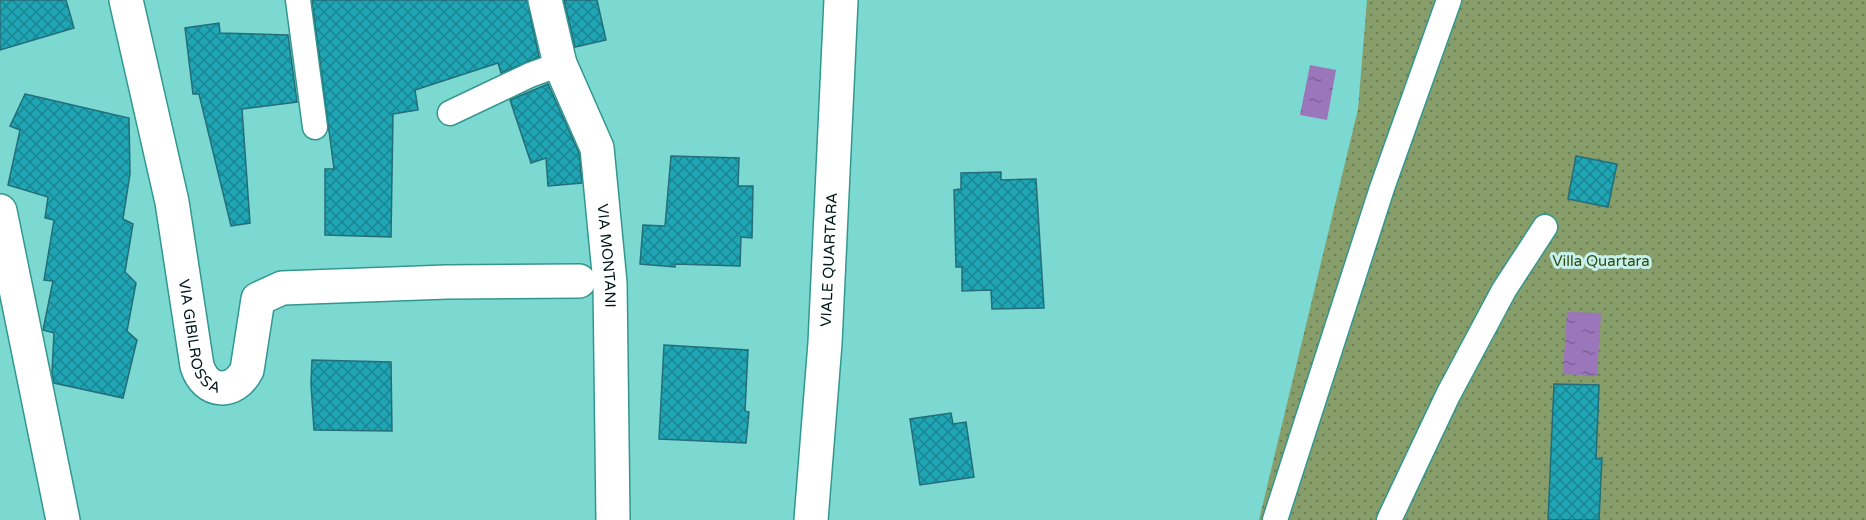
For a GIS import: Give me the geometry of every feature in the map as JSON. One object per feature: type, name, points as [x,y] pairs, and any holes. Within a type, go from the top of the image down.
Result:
[{"type":"street","name":"VIA GIBILROSSA","points":[[126,0],[172,202],[197,366],[205,381],[220,388],[229,387],[243,378],[247,370],[258,299],[282,288],[447,282],[579,281]]},
{"type":"street","name":"VIA MONTANI","points":[[546,0],[560,64],[597,148],[609,284],[614,520]]},
{"type":"street","name":"VIALE QUARTARA","points":[[811,520],[825,343],[841,0]]},
{"type":"street","points":[[0,211],[63,520]]},
{"type":"lane","points":[[298,0],[315,127]]},
{"type":"lane","points":[[1275,520],[1382,188],[1449,0]]},
{"type":"lane","points":[[450,113],[530,75],[560,64]]},
{"type":"lane","points":[[1389,520],[1448,395],[1504,290],[1545,227]]},
{"type":"green space","name":"Villa Quartara","points":[[1367,0],[1866,0],[1866,520],[1259,520],[1358,109]]},
{"type":"water","points":[[1310,65],[1336,70],[1327,120],[1300,115]]},
{"type":"water","points":[[1567,312],[1601,313],[1597,376],[1563,374]]},
{"type":"building","points":[[0,0],[66,0],[74,28],[0,50]]},
{"type":"building","points":[[312,0],[527,0],[539,57],[501,73],[498,63],[415,90],[418,110],[393,114],[391,237],[325,235],[325,169],[334,169]]},
{"type":"building","points":[[564,0],[597,0],[606,40],[575,47]]},
{"type":"building","points":[[219,23],[220,33],[288,35],[297,102],[242,109],[250,223],[231,226],[199,94],[193,94],[185,28]]},
{"type":"building","points":[[548,84],[579,153],[582,183],[548,186],[546,158],[531,163],[510,100]]},
{"type":"building","points":[[25,94],[129,118],[130,174],[123,219],[133,224],[125,272],[136,283],[127,331],[137,340],[123,398],[54,383],[52,373],[54,333],[43,330],[53,281],[44,280],[54,220],[45,218],[48,197],[8,185],[20,130],[10,126]]},
{"type":"building","points":[[671,156],[739,158],[738,186],[753,186],[752,238],[741,237],[740,266],[675,264],[675,267],[640,264],[643,225],[665,226]]},
{"type":"building","points":[[1576,156],[1617,164],[1608,207],[1568,199]]},
{"type":"building","points":[[1001,172],[1001,180],[1036,179],[1044,308],[992,309],[991,290],[962,291],[962,267],[956,267],[954,190],[961,189],[961,173]]},
{"type":"building","points":[[664,345],[748,350],[745,411],[749,412],[746,443],[659,439]]},
{"type":"building","points":[[312,360],[391,362],[392,431],[314,430]]},
{"type":"building","points":[[1554,384],[1599,385],[1596,459],[1602,458],[1599,520],[1548,520]]},
{"type":"building","points":[[951,413],[953,424],[966,422],[974,477],[920,485],[910,419]]}]
